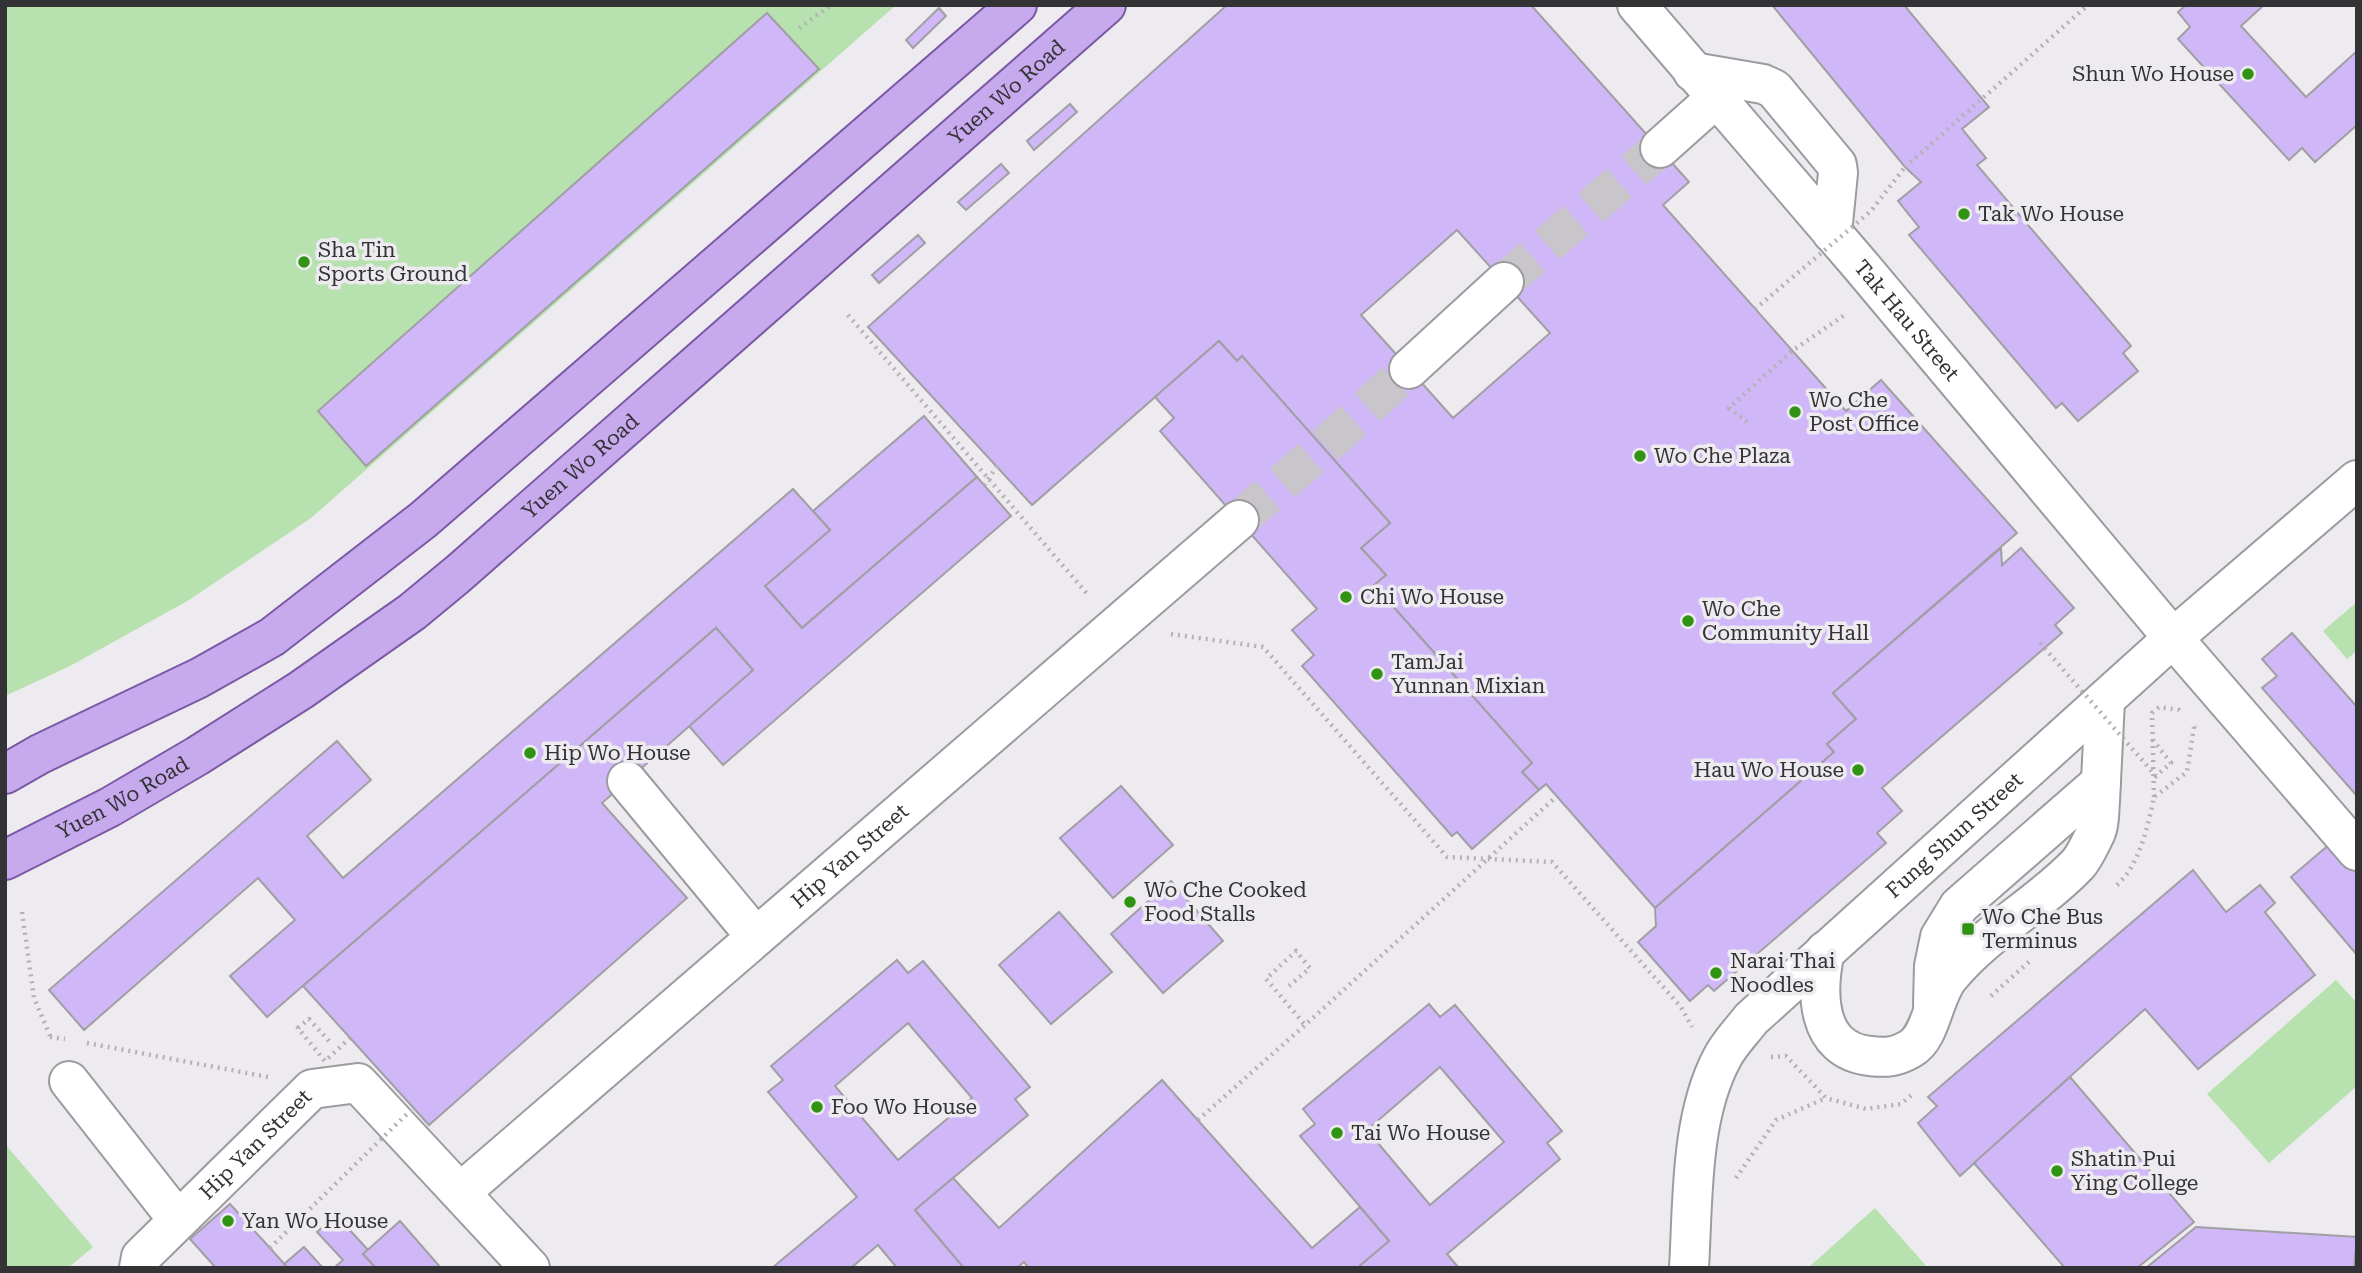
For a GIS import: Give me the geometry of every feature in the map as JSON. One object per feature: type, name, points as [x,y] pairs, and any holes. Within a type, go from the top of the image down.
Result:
[{"type":"main road","points":[[5,774],[40,754],[199,678],[282,630],[423,520],[1017,5]]},
{"type":"main road","name":"Yuen Wo Road","points":[[5,860],[110,807],[197,756],[301,690],[412,612],[458,575],[1106,5]]},
{"type":"street","name":"Tak Hau Street","points":[[1647,9],[1705,85],[2357,850]]},
{"type":"street","points":[[1660,148],[1705,85]]},
{"type":"street","points":[[1409,369],[1504,282]]},
{"type":"street","name":"Fung Shun Street","points":[[1689,1268],[1697,1148],[1704,1102],[1722,1057],[1751,1019],[2174,638],[2357,480]]},
{"type":"street","name":"Hip Yan Street","points":[[461,1192],[1239,520]]},
{"type":"street","points":[[1825,951],[1819,978],[1819,1002],[1828,1030],[1842,1047],[1864,1056],[1889,1059],[1913,1048],[1927,1028],[1933,1005],[1934,966],[1940,937],[1959,906],[2101,782],[2105,700]]},
{"type":"street","points":[[627,781],[756,937]]},
{"type":"street","points":[[69,1081],[177,1220]]},
{"type":"street","name":"Hip Yan Street","points":[[139,1268],[141,1257],[312,1088],[358,1083],[530,1268]]},
{"type":"path","points":[[799,28],[831,5]]},
{"type":"path","points":[[1755,309],[1871,211],[1905,167],[2088,5]]},
{"type":"path","points":[[1747,422],[1729,408],[1792,351],[1846,314]]},
{"type":"path","points":[[848,315],[1115,626],[1263,647],[1447,857],[1552,862],[1681,1007],[1695,1033]]},
{"type":"path","points":[[984,485],[998,465]]},
{"type":"path","points":[[2040,643],[2156,776],[2171,763],[2152,739],[2154,797]]},
{"type":"path","points":[[1198,1120],[1306,1026],[1557,796]]},
{"type":"path","points":[[22,912],[34,998],[69,1081]]},
{"type":"path","points":[[1289,986],[1310,968],[1296,951],[1266,979],[1306,1026]]},
{"type":"path","points":[[309,1056],[329,1041],[309,1019],[298,1028],[325,1061],[350,1038]]},
{"type":"path","points":[[50,1037],[279,1079]]},
{"type":"path","points":[[1730,1186],[1776,1120],[1826,1098]]},
{"type":"path","points":[[270,1248],[413,1108]]},
{"type":"green space","name":"Sha Tin Sports Ground","points":[[5,5],[896,5],[311,518],[189,600],[70,666],[5,696]]},
{"type":"green space","points":[[2357,602],[2357,651],[2347,659],[2323,631]]},
{"type":"green space","points":[[2336,980],[2357,1003],[2357,1086],[2269,1163],[2207,1094]]},
{"type":"green space","points":[[5,1144],[93,1247],[68,1268],[5,1268]]},
{"type":"green space","points":[[1875,1208],[1928,1268],[1808,1268]]},
{"type":"building","name":"Wo Che Plaza","points":[[1227,5],[1531,5],[1689,182],[1663,205],[1846,411],[1881,380],[2017,533],[1833,693],[1856,719],[1827,744],[1834,752],[1655,908],[1546,784],[1539,790],[1522,772],[1532,763],[1374,585],[1386,575],[1361,548],[1390,523],[1242,356],[1237,361],[1219,341],[1032,505],[868,327]],"holes":[[[1457,230],[1550,333],[1453,418],[1361,315]]]},
{"type":"building","name":"Tak Wo House","points":[[1772,5],[1904,5],[1989,107],[1962,129],[1986,158],[1977,165],[2131,346],[2123,353],[2138,371],[2078,421],[2062,403],[2056,408],[1909,235],[1919,227],[1898,201],[1921,182],[1905,167]]},
{"type":"building","name":"Shun Wo House","points":[[2186,5],[2264,5],[2241,26],[2306,97],[2357,51],[2357,125],[2315,162],[2302,148],[2289,160],[2178,39],[2190,27],[2178,12]]},
{"type":"building","points":[[939,8],[946,16],[913,48],[906,40]]},
{"type":"building","points":[[767,13],[819,69],[366,466],[318,411]]},
{"type":"building","points":[[1070,104],[1077,112],[1034,150],[1027,141]]},
{"type":"building","points":[[1001,164],[1009,173],[966,210],[958,202]]},
{"type":"building","points":[[918,235],[925,243],[879,283],[872,275]]},
{"type":"building","name":"Chi Wo House","points":[[1219,341],[1237,361],[1242,356],[1390,523],[1361,548],[1386,575],[1374,585],[1532,763],[1522,772],[1539,790],[1472,849],[1457,832],[1452,836],[1302,666],[1314,655],[1292,630],[1317,609],[1160,431],[1174,418],[1155,397]]},
{"type":"building","points":[[924,416],[977,477],[802,628],[765,586],[830,530],[813,511]]},
{"type":"building","name":"Hip Wo House","points":[[977,477],[1011,516],[723,765],[689,726],[753,670],[716,628],[267,1017],[230,976],[295,920],[258,878],[84,1030],[49,990],[337,741],[371,780],[307,836],[343,878],[793,489],[830,530],[765,586],[802,628]]},
{"type":"building","name":"Hau Wo House","points":[[2001,548],[2002,565],[2021,548],[2074,608],[2055,625],[2062,633],[1882,788],[1902,811],[1877,833],[1886,843],[1714,991],[1708,985],[1690,1001],[1638,942],[1656,926],[1655,908],[1834,752],[1827,744],[1856,719],[1833,693]]},
{"type":"building","points":[[716,628],[753,670],[602,803],[687,898],[429,1125],[303,986]]},
{"type":"building","points":[[2292,633],[2357,707],[2357,796],[2262,688],[2277,676],[2262,659]]},
{"type":"building","points":[[1121,786],[1173,845],[1113,898],[1060,838]]},
{"type":"building","points":[[2331,843],[2357,873],[2357,955],[2291,877]]},
{"type":"building","points":[[2193,870],[2226,912],[2260,885],[2275,903],[2265,912],[2315,975],[2198,1069],[2145,1009],[1960,1176],[1918,1123],[1937,1106],[1928,1097]]},
{"type":"building","points":[[1171,881],[1223,941],[1163,993],[1111,934]]},
{"type":"building","points":[[1059,912],[1112,972],[1051,1024],[999,965]]},
{"type":"building","name":"Foo Wo House","points":[[897,960],[908,973],[923,961],[1030,1087],[1015,1099],[1028,1115],[915,1210],[964,1268],[897,1268],[878,1245],[851,1268],[772,1268],[857,1197],[768,1092],[783,1080],[771,1066]],"holes":[[[908,1023],[972,1098],[898,1160],[835,1086]]]},
{"type":"building","name":"Tai Wo House","points":[[1429,1004],[1440,1017],[1455,1005],[1562,1131],[1547,1143],[1560,1159],[1447,1254],[1459,1268],[1357,1268],[1389,1241],[1300,1136],[1315,1124],[1303,1109]],"holes":[[[1440,1067],[1504,1142],[1430,1205],[1367,1130]]]},
{"type":"building","points":[[2070,1077],[2194,1222],[2137,1268],[2065,1268],[1974,1163]]},
{"type":"building","points":[[1162,1080],[1312,1248],[1360,1207],[1389,1241],[1357,1268],[1029,1268],[1024,1262],[1017,1268],[964,1268],[915,1210],[953,1178],[999,1228]]},
{"type":"building","name":"Yan Wo House","points":[[230,1204],[288,1268],[216,1268],[190,1239]]},
{"type":"building","points":[[336,1215],[368,1250],[363,1254],[376,1268],[334,1268],[343,1260],[317,1232]]},
{"type":"building","name":"Yan Wo House","points":[[400,1221],[441,1268],[376,1268],[363,1254]]},
{"type":"building","points":[[2196,1227],[2357,1237],[2354,1268],[2146,1268]]},
{"type":"building","points":[[304,1247],[323,1268],[288,1268],[284,1264]]},
{"type":"tunnel","points":[[1504,282],[1660,148]]},
{"type":"tunnel","points":[[1239,520],[1409,369]]},
{"type":"place","name":"Shun Wo House","points":[[2248,74]]},
{"type":"place","name":"Tak Wo House","points":[[1964,214]]},
{"type":"place","name":"Sha Tin Sports Ground","points":[[304,262]]},
{"type":"place","name":"Wo Che Post Office","points":[[1795,412]]},
{"type":"place","name":"Wo Che Plaza","points":[[1640,456]]},
{"type":"place","name":"Chi Wo House","points":[[1346,597]]},
{"type":"place","name":"Wo Che Community Hall","points":[[1688,621]]},
{"type":"place","name":"TamJai Yunnan Mixian","points":[[1377,674]]},
{"type":"place","name":"Hip Wo House","points":[[530,753]]},
{"type":"place","name":"Hau Wo House","points":[[1858,770]]},
{"type":"place","name":"Wo Che Cooked Food Stalls","points":[[1130,902]]},
{"type":"place","name":"Wo Che Bus Terminus","points":[[1968,929]]},
{"type":"place","name":"Narai Thai Noodles","points":[[1716,973]]},
{"type":"place","name":"Foo Wo House","points":[[817,1107]]},
{"type":"place","name":"Tai Wo House","points":[[1337,1133]]},
{"type":"place","name":"Shatin Pui Ying College","points":[[2057,1171]]},
{"type":"place","name":"Yan Wo House","points":[[228,1221]]}]
